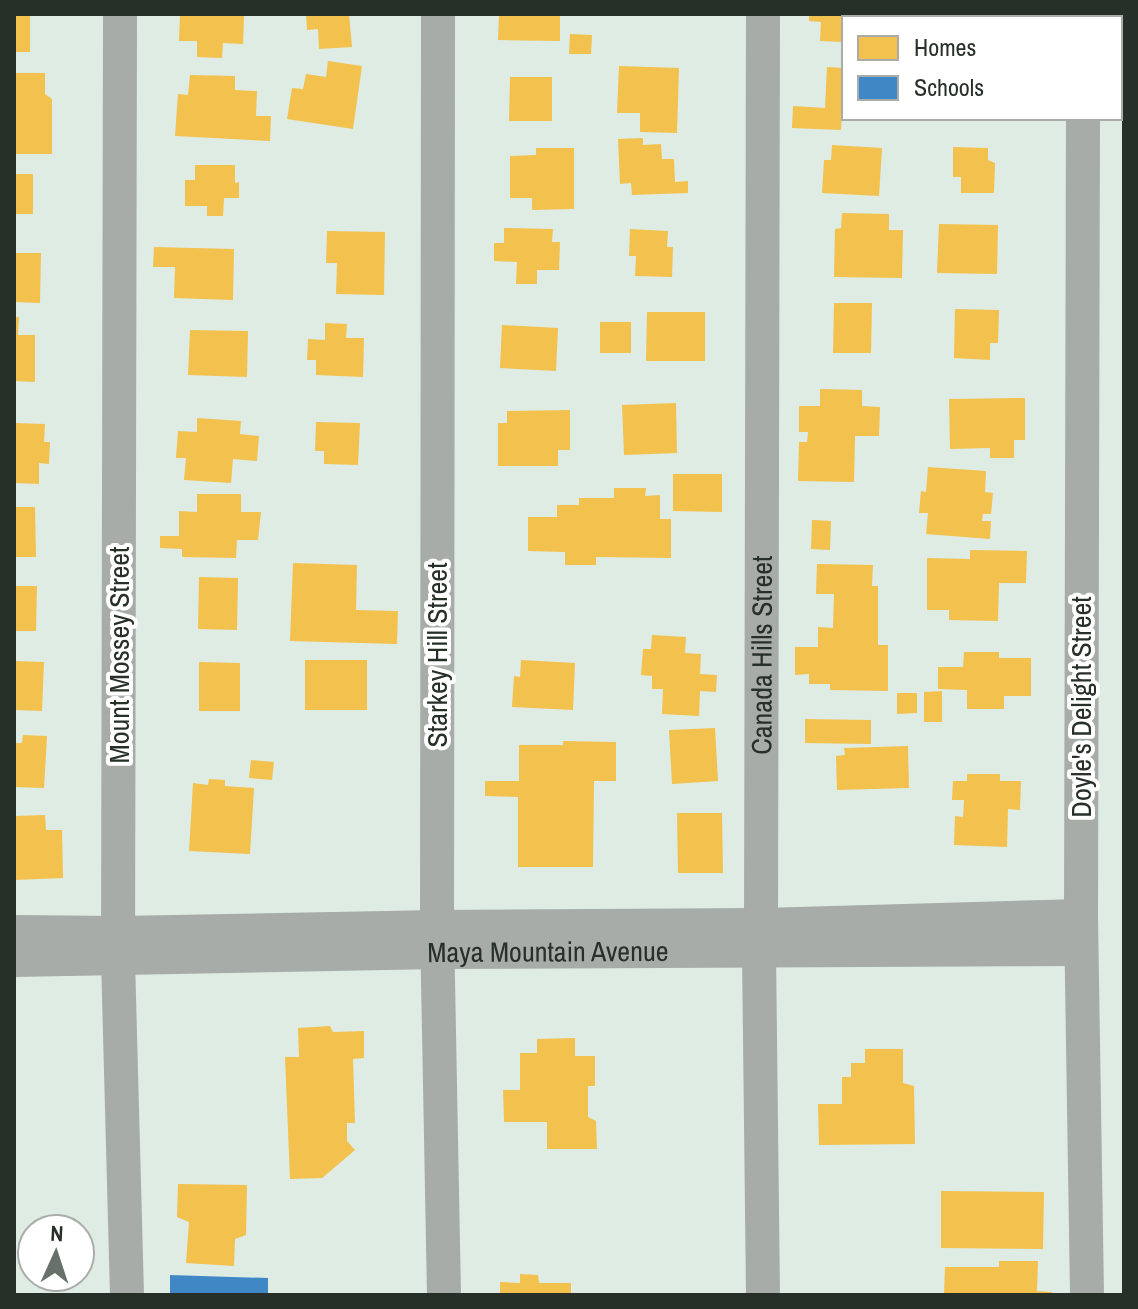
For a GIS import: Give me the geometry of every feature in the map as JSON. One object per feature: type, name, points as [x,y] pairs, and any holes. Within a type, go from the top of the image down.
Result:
[{"type":"street","name":"Mount Mossey Street","points":[[120,14],[119,946],[127,1295]]},
{"type":"street","name":"Starkey Hill Street","points":[[438,14],[438,939],[444,1295]]},
{"type":"street","name":"Canada Hills Street","points":[[763,14],[760,938],[763,1295]]},
{"type":"street","name":"Doyle's Delight Street","points":[[1083,120],[1081,933],[1087,1295]]},
{"type":"street","name":"Maya Mountain Avenue","points":[[14,932],[119,946]]},
{"type":"street","name":"Maya Mountain Avenue","points":[[14,960],[119,946],[438,939],[1081,933]]},
{"type":"building: Homes","points":[[14,14],[30,14],[30,52],[14,52]]},
{"type":"building: Homes","points":[[180,14],[244,16],[243,44],[223,43],[222,58],[197,57],[197,41],[179,41]]},
{"type":"building: Homes","points":[[306,14],[349,14],[352,47],[319,49],[318,29],[307,30]]},
{"type":"building: Homes","points":[[499,14],[560,14],[560,41],[498,40]]},
{"type":"building: Homes","points":[[809,14],[888,14],[842,16],[842,42],[820,41],[821,22],[809,21]]},
{"type":"building: Homes","points":[[940,14],[985,14],[984,16]]},
{"type":"building: Homes","points":[[570,34],[592,35],[591,54],[569,54]]},
{"type":"building: Homes","points":[[328,61],[362,66],[353,129],[287,119],[292,88],[303,89],[306,74],[326,77]]},
{"type":"building: Homes","points":[[619,66],[679,68],[677,133],[640,132],[640,113],[617,113]]},
{"type":"building: Homes","points":[[827,67],[842,68],[841,130],[792,128],[793,106],[825,108]]},
{"type":"building: Homes","points":[[14,73],[45,73],[45,94],[52,99],[52,154],[14,154]]},
{"type":"building: Homes","points":[[190,75],[235,76],[235,90],[257,91],[256,116],[271,116],[270,141],[175,136],[178,94],[188,95]]},
{"type":"building: Homes","points":[[510,77],[552,77],[552,121],[509,121]]},
{"type":"building: Homes","points":[[643,138],[643,145],[661,144],[662,159],[674,159],[675,182],[688,181],[688,193],[632,195],[631,183],[620,184],[618,139]]},
{"type":"building: Homes","points":[[832,145],[882,148],[879,196],[822,193],[824,160],[831,160]]},
{"type":"building: Homes","points":[[953,147],[988,148],[988,160],[995,163],[994,193],[961,193],[961,177],[953,177]]},
{"type":"building: Homes","points":[[536,148],[574,148],[574,209],[532,210],[532,198],[510,198],[510,156],[536,155]]},
{"type":"building: Homes","points":[[195,165],[235,165],[239,198],[224,198],[223,216],[207,216],[207,206],[185,206],[185,180],[195,180]]},
{"type":"building: Homes","points":[[14,174],[33,174],[33,214],[14,214]]},
{"type":"building: Homes","points":[[842,213],[889,214],[889,230],[903,230],[902,278],[834,277],[835,229],[841,228]]},
{"type":"building: Homes","points":[[939,224],[998,225],[997,274],[937,273]]},
{"type":"building: Homes","points":[[504,228],[553,229],[552,242],[560,242],[559,270],[537,270],[537,284],[516,284],[517,262],[494,261],[494,243],[504,243]]},
{"type":"building: Homes","points":[[630,229],[668,231],[667,247],[673,247],[672,277],[635,276],[636,256],[629,256]]},
{"type":"building: Homes","points":[[327,231],[385,232],[384,295],[336,294],[337,263],[326,263]]},
{"type":"building: Homes","points":[[154,247],[234,249],[233,300],[174,298],[175,267],[153,267]]},
{"type":"building: Homes","points":[[14,253],[41,253],[40,303],[14,302]]},
{"type":"building: Homes","points":[[834,303],[872,303],[871,353],[833,353]]},
{"type":"building: Homes","points":[[955,309],[999,310],[998,343],[990,343],[990,360],[954,358]]},
{"type":"building: Homes","points":[[647,312],[705,312],[705,361],[646,361]]},
{"type":"building: Homes","points":[[14,317],[19,317],[18,335],[35,335],[35,382],[14,381]]},
{"type":"building: Homes","points":[[600,322],[631,322],[631,353],[600,353]]},
{"type":"building: Homes","points":[[325,323],[347,324],[346,338],[364,338],[363,377],[316,375],[316,360],[307,360],[308,339],[325,340]]},
{"type":"building: Homes","points":[[502,325],[558,328],[556,371],[500,368]]},
{"type":"building: Homes","points":[[190,330],[248,331],[247,377],[188,375]]},
{"type":"building: Homes","points":[[820,389],[862,390],[862,406],[880,407],[879,436],[855,436],[854,482],[798,481],[799,442],[807,442],[808,432],[799,432],[799,406],[820,406]]},
{"type":"building: Homes","points":[[1025,398],[1025,440],[1014,440],[1014,458],[990,458],[990,448],[950,449],[949,399]]},
{"type":"building: Homes","points":[[676,403],[677,453],[624,455],[622,405]]},
{"type":"building: Homes","points":[[570,410],[570,450],[558,450],[558,466],[498,466],[498,423],[507,423],[507,411]]},
{"type":"building: Homes","points":[[197,418],[241,421],[240,434],[259,436],[257,461],[233,459],[231,483],[184,480],[186,458],[176,458],[178,431],[197,432]]},
{"type":"building: Homes","points":[[316,422],[360,423],[358,465],[324,464],[324,451],[315,451]]},
{"type":"building: Homes","points":[[14,423],[45,424],[44,442],[50,442],[49,464],[39,463],[39,484],[14,483]]},
{"type":"building: Homes","points":[[928,467],[986,471],[985,492],[993,493],[991,514],[983,514],[982,521],[991,521],[990,539],[926,534],[928,513],[919,513],[921,491],[926,492]]},
{"type":"building: Homes","points":[[673,474],[722,474],[722,512],[673,511]]},
{"type":"building: Homes","points":[[614,488],[646,488],[645,496],[660,495],[660,519],[671,519],[671,558],[596,557],[596,565],[565,565],[565,552],[528,551],[528,517],[557,517],[557,505],[579,505],[579,498],[614,498]]},
{"type":"building: Homes","points":[[197,494],[241,494],[241,512],[261,512],[258,540],[237,540],[236,558],[182,557],[182,549],[160,548],[160,536],[179,536],[179,511],[197,512]]},
{"type":"building: Homes","points":[[14,507],[35,507],[36,557],[14,557]]},
{"type":"building: Homes","points":[[812,520],[831,521],[830,550],[811,549]]},
{"type":"building: Homes","points":[[970,550],[1027,551],[1026,583],[999,583],[998,621],[949,620],[949,610],[927,610],[927,558],[970,559]]},
{"type":"building: Homes","points":[[293,563],[357,565],[356,610],[398,611],[397,644],[290,641]]},
{"type":"building: Homes","points":[[817,564],[873,565],[872,586],[878,586],[878,645],[888,645],[888,691],[830,690],[830,684],[809,684],[809,674],[795,675],[795,647],[818,647],[818,627],[833,628],[834,594],[816,594]]},
{"type":"building: Homes","points":[[199,577],[238,578],[237,630],[198,629]]},
{"type":"building: Homes","points":[[14,586],[37,586],[36,631],[14,631]]},
{"type":"building: Homes","points":[[652,635],[686,637],[685,653],[701,654],[700,674],[717,675],[716,692],[700,691],[699,716],[662,714],[663,689],[652,689],[652,676],[641,675],[643,649],[651,649]]},
{"type":"building: Homes","points":[[964,652],[999,652],[999,658],[1031,658],[1031,696],[1004,696],[1004,709],[967,709],[967,690],[938,689],[938,667],[963,667]]},
{"type":"building: Homes","points":[[305,660],[367,660],[367,710],[305,710]]},
{"type":"building: Homes","points":[[521,660],[575,663],[573,710],[512,707],[514,676],[520,677]]},
{"type":"building: Homes","points":[[14,661],[44,662],[42,711],[14,710]]},
{"type":"building: Homes","points":[[199,662],[240,663],[240,711],[199,711]]},
{"type":"building: Homes","points":[[942,691],[942,722],[924,722],[924,692]]},
{"type":"building: Homes","points":[[897,693],[917,693],[917,713],[897,714]]},
{"type":"building: Homes","points":[[805,719],[871,720],[871,744],[805,743]]},
{"type":"building: Homes","points":[[715,728],[718,781],[672,784],[669,730]]},
{"type":"building: Homes","points":[[23,735],[47,736],[44,788],[14,787],[14,743],[22,743]]},
{"type":"building: Homes","points":[[563,741],[616,742],[616,781],[594,781],[593,867],[518,867],[518,797],[485,796],[485,781],[519,781],[519,745],[563,745]]},
{"type":"building: Homes","points":[[908,746],[909,788],[837,790],[836,756],[845,755],[844,748]]},
{"type":"building: Homes","points":[[251,760],[274,762],[272,780],[249,778]]},
{"type":"building: Homes","points":[[967,774],[1000,774],[1000,781],[1021,781],[1020,810],[1008,809],[1007,847],[954,845],[955,816],[963,817],[964,800],[952,800],[953,781],[967,781]]},
{"type":"building: Homes","points":[[209,779],[225,780],[225,786],[254,788],[250,854],[189,851],[193,783],[208,785]]},
{"type":"building: Homes","points":[[677,813],[722,813],[723,873],[678,873]]},
{"type":"building: Homes","points":[[45,815],[46,830],[62,830],[63,878],[14,880],[14,816]]},
{"type":"building: Homes","points":[[330,1026],[333,1032],[364,1031],[364,1058],[353,1059],[355,1123],[347,1123],[347,1141],[355,1150],[322,1178],[290,1179],[285,1057],[299,1057],[298,1028]]},
{"type":"building: Homes","points":[[575,1038],[575,1056],[595,1056],[595,1086],[588,1086],[588,1117],[596,1121],[597,1149],[547,1149],[547,1122],[504,1122],[503,1090],[520,1090],[520,1053],[537,1053],[537,1039]]},
{"type":"building: Homes","points":[[865,1049],[903,1049],[903,1083],[914,1086],[915,1144],[819,1145],[818,1104],[842,1104],[842,1077],[851,1077],[851,1063],[865,1063]]},
{"type":"building: Homes","points":[[178,1184],[247,1185],[246,1235],[235,1239],[234,1266],[186,1263],[189,1222],[177,1217]]},
{"type":"building: Homes","points":[[941,1191],[1044,1192],[1043,1249],[941,1248]]},
{"type":"building: Homes","points":[[999,1261],[1038,1261],[1037,1291],[1052,1292],[1052,1295],[944,1295],[945,1267],[999,1267]]},
{"type":"building: Homes","points":[[520,1274],[538,1275],[539,1283],[571,1283],[571,1295],[500,1295],[500,1282],[520,1283]]},
{"type":"building: Schools","points":[[170,1275],[268,1278],[268,1295],[170,1295]]}]
